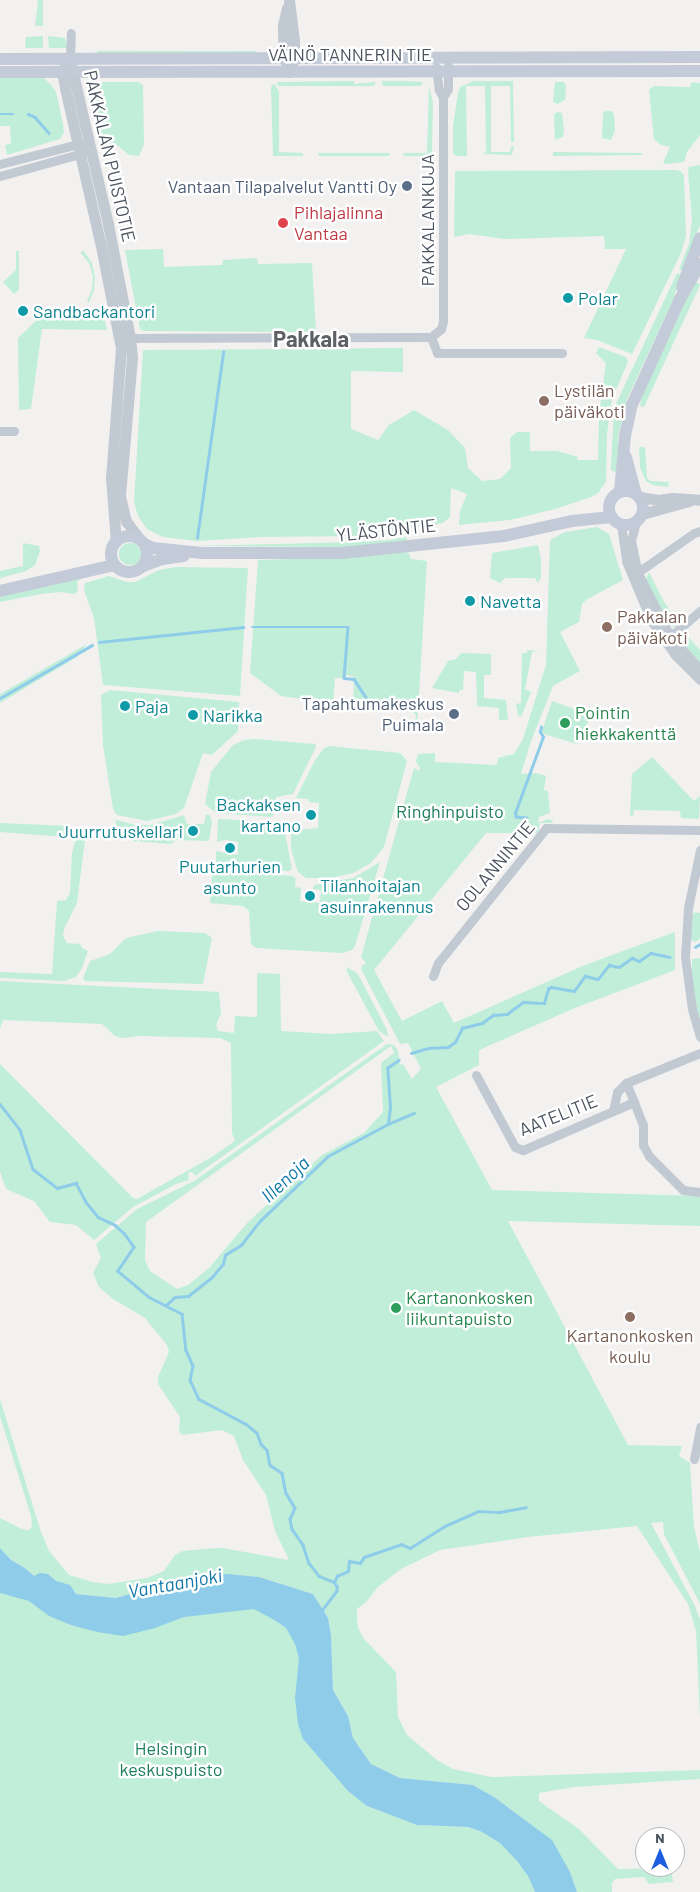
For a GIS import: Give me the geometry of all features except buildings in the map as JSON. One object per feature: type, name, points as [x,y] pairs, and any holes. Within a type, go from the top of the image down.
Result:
[{"type":"main road","name":"VÄINÖ TANNERIN TIE","points":[[0,59],[700,57]]},
{"type":"main road","name":"VÄINÖ TANNERIN TIE","points":[[0,72],[700,71]]},
{"type":"main road","points":[[620,492],[625,436],[630,408],[698,260],[700,238]]},
{"type":"main road","points":[[624,451],[638,495],[643,504],[639,518],[630,525],[616,521],[610,512],[610,502],[620,492],[630,491],[638,495]]},
{"type":"main road","name":"YLÄSTÖNTIE","points":[[572,521],[610,502]]},
{"type":"main road","name":"YLÄSTÖNTIE","points":[[141,540],[153,548],[202,552],[288,554],[364,551],[521,533],[572,521],[616,521]]},
{"type":"main road","points":[[0,591],[114,565],[126,572],[136,571],[143,566],[148,554],[141,540],[122,537],[98,560],[73,573]]},
{"type":"main road","points":[[114,544],[111,555],[114,565]]},
{"type":"main road","name":"YLÄSTÖNTIE","points":[[143,566],[162,559],[202,552]]},
{"type":"street","points":[[288,0],[293,25],[289,72]]},
{"type":"street","points":[[70,58],[71,33]]},
{"type":"street","name":"PAKKALAN PUISTOTIE","points":[[70,58],[68,72],[83,148],[108,224],[125,338],[132,358],[120,496],[126,521],[141,540]]},
{"type":"street","name":"PAKKALANKUJA","points":[[431,337],[441,329],[443,322],[444,97],[439,90],[442,72],[441,58]]},
{"type":"street","points":[[0,164],[83,148]]},
{"type":"street","points":[[0,176],[83,148]]},
{"type":"street","points":[[125,338],[431,337],[437,353],[562,354]]},
{"type":"street","name":"PAKKALAN PUISTOTIE","points":[[114,544],[111,477],[121,357],[125,338]]},
{"type":"street","points":[[0,431],[14,431]]},
{"type":"street","points":[[638,495],[658,500],[673,498],[696,500]]},
{"type":"street","points":[[635,575],[631,541],[639,518],[696,500]]},
{"type":"street","points":[[616,521],[624,550],[651,621],[700,669]]},
{"type":"street","points":[[635,575],[694,533],[700,531]]},
{"type":"street","points":[[667,638],[700,611]]},
{"type":"street","points":[[667,638],[700,680]]},
{"type":"street","name":"OOLANNINTIE","points":[[433,976],[438,963],[546,828],[700,830]]},
{"type":"street","points":[[700,850],[688,908],[685,957],[692,1009],[700,1037]]},
{"type":"street","points":[[700,1053],[626,1082],[643,1125],[643,1145],[649,1156],[682,1190],[700,1192]]},
{"type":"street","name":"AATELITIE","points":[[476,1075],[515,1147],[519,1149],[613,1110],[616,1104],[617,1092],[626,1082]]},
{"type":"street","points":[[613,1110],[634,1102]]},
{"type":"street","points":[[694,1459],[700,1427]]},
{"type":"green space","points":[[38,0],[43,0],[43,26],[35,26]]},
{"type":"green space","points":[[43,36],[43,48],[25,48],[26,37]]},
{"type":"green space","points":[[48,36],[65,38],[67,48],[49,48]]},
{"type":"green space","points":[[97,51],[256,51],[255,53],[97,54]]},
{"type":"green space","points":[[0,74],[43,77],[52,86],[56,92],[63,124],[64,133],[60,139],[7,155],[5,145],[11,144],[10,126],[0,126]]},
{"type":"green space","points":[[354,81],[354,84],[376,82],[374,86],[279,86],[277,84],[278,82]]},
{"type":"green space","points":[[382,81],[423,82],[421,86],[383,86]]},
{"type":"green space","points":[[473,81],[513,81],[514,142],[511,142],[510,86],[491,86],[491,152],[510,152],[511,146],[514,146],[512,155],[483,154],[486,152],[485,86],[466,86],[467,156],[456,156],[453,153],[453,126],[458,93],[460,87]]},
{"type":"green space","points":[[103,82],[138,82],[143,85],[144,144],[139,156],[129,155],[117,145],[101,145],[89,97],[92,87]]},
{"type":"green space","points":[[555,82],[564,82],[566,86],[565,100],[558,104],[553,102]]},
{"type":"green space","points":[[692,82],[700,83],[700,135],[687,152],[684,162],[663,163],[670,147],[661,145],[654,139],[649,90],[654,86],[690,87]]},
{"type":"green space","points":[[275,84],[279,92],[279,152],[303,153],[303,156],[273,156],[271,88]]},
{"type":"green space","points":[[429,85],[433,103],[432,153],[429,156],[404,156],[403,153],[427,153]]},
{"type":"green space","points":[[612,111],[614,115],[615,131],[611,140],[602,138],[603,113]]},
{"type":"green space","points":[[557,112],[562,113],[564,130],[563,137],[555,140],[554,115]]},
{"type":"green space","points":[[553,152],[642,153],[642,155],[553,156]]},
{"type":"green space","points":[[318,153],[390,153],[389,156],[319,156]]},
{"type":"green space","points":[[700,165],[700,225],[683,271],[679,269],[689,244],[692,219],[688,172],[689,167]]},
{"type":"green space","points":[[455,171],[680,171],[684,175],[686,236],[681,253],[632,354],[597,340],[584,338],[626,249],[605,249],[604,236],[505,239],[469,234],[454,237]]},
{"type":"green space","points":[[163,249],[164,267],[222,265],[223,260],[257,258],[258,264],[312,263],[316,332],[144,331],[140,329],[125,250]]},
{"type":"green space","points":[[83,250],[92,263],[95,277],[94,290],[89,303],[87,301],[92,289],[93,276],[89,263],[81,253]]},
{"type":"green space","points":[[16,251],[19,251],[19,290],[14,294],[3,282],[16,270]]},
{"type":"green space","points":[[677,273],[681,275],[673,300],[627,399],[618,437],[618,473],[611,470],[614,408]]},
{"type":"green space","points":[[695,281],[700,285],[644,407],[640,406],[643,392]]},
{"type":"green space","points":[[40,317],[104,317],[107,330],[42,329],[31,409],[19,410],[18,338]]},
{"type":"green space","points":[[599,347],[626,357],[628,362],[612,399],[607,434],[606,482],[598,493],[591,497],[555,509],[510,520],[459,525],[460,511],[467,494],[451,488],[450,517],[443,523],[365,536],[259,537],[198,541],[163,537],[147,529],[138,516],[134,502],[143,350],[403,348],[403,372],[351,371],[351,429],[378,440],[389,425],[414,410],[448,430],[465,448],[468,468],[482,481],[500,479],[511,468],[510,438],[517,432],[530,432],[530,451],[557,451],[578,457],[577,460],[598,460],[599,414],[606,363],[596,353]]},
{"type":"green space","points":[[639,447],[645,447],[647,478],[650,481],[669,482],[668,487],[653,485],[646,481],[640,468]]},
{"type":"green space","name":"Ringhinpuisto","points":[[597,527],[609,534],[623,580],[586,600],[582,604],[579,622],[560,632],[580,671],[553,686],[531,741],[521,774],[536,773],[546,776],[544,790],[548,791],[550,813],[539,817],[538,823],[548,819],[552,820],[553,823],[540,823],[538,833],[486,833],[374,970],[402,1021],[442,1001],[454,1023],[585,965],[675,932],[675,970],[575,1008],[479,1050],[479,1065],[436,1087],[492,1190],[700,1196],[700,1226],[508,1221],[628,1445],[682,1446],[679,1456],[690,1463],[694,1527],[700,1552],[700,1604],[664,1534],[663,1522],[651,1523],[700,1619],[700,1718],[696,1631],[688,1604],[637,1526],[528,1537],[440,1550],[401,1569],[378,1587],[366,1602],[357,1609],[357,1618],[358,1628],[364,1639],[396,1672],[398,1717],[407,1735],[437,1760],[453,1769],[492,1777],[700,1770],[700,1779],[574,1787],[539,1793],[539,1801],[579,1829],[618,1869],[635,1869],[635,1877],[644,1877],[615,1879],[612,1883],[612,1892],[577,1892],[570,1872],[542,1833],[494,1797],[473,1785],[400,1778],[371,1764],[353,1738],[348,1716],[333,1690],[331,1635],[328,1618],[313,1594],[259,1577],[212,1575],[173,1588],[150,1588],[116,1598],[76,1594],[69,1585],[34,1576],[11,1560],[0,1548],[0,1518],[22,1529],[29,1530],[32,1527],[31,1516],[0,1416],[0,1399],[40,1529],[49,1551],[69,1575],[108,1584],[147,1578],[164,1571],[175,1555],[183,1551],[202,1549],[222,1548],[289,1560],[275,1531],[266,1495],[243,1460],[234,1436],[222,1430],[183,1435],[179,1432],[180,1417],[158,1384],[158,1377],[169,1352],[167,1345],[145,1318],[113,1299],[99,1287],[93,1273],[101,1258],[96,1244],[137,1209],[194,1181],[387,1044],[394,1045],[398,1051],[400,1065],[403,1064],[412,1079],[421,1069],[408,1043],[400,1044],[361,969],[366,963],[361,957],[414,768],[419,771],[420,768],[416,762],[418,754],[435,753],[435,762],[497,765],[498,758],[514,754],[523,739],[546,665],[550,540],[565,532]],"holes":[[[391,1046],[394,1053],[382,1062],[383,1112],[364,1133],[322,1155],[248,1222],[209,1268],[188,1285],[177,1289],[150,1271],[145,1260],[146,1222]]]},
{"type":"green space","points":[[405,537],[408,540],[358,547],[190,546],[358,542]]},
{"type":"green space","points":[[23,543],[39,546],[40,551],[35,565],[26,571],[0,578],[0,571],[23,566]]},
{"type":"green space","points":[[126,543],[134,543],[141,550],[141,558],[134,565],[126,565],[119,558],[119,550]]},
{"type":"green space","points":[[538,545],[541,559],[541,577],[538,583],[535,578],[505,578],[500,583],[490,578],[492,553]]},
{"type":"green space","points":[[408,552],[411,559],[427,561],[417,728],[412,727],[415,724],[416,714],[413,713],[413,703],[396,702],[395,706],[353,704],[354,677],[347,675],[343,678],[335,678],[333,703],[281,696],[250,673],[258,560],[359,557]]},
{"type":"green space","points":[[175,567],[248,568],[240,696],[103,685],[94,618],[84,590],[85,583],[109,576],[127,582],[135,582],[159,570]]},
{"type":"green space","points":[[649,572],[663,600],[679,625],[673,627],[667,625],[645,581]]},
{"type":"green space","points":[[82,578],[77,582],[78,591],[74,594],[60,592],[41,594],[0,602],[0,596]]},
{"type":"green space","points":[[682,630],[700,650],[700,665],[679,642],[679,633]]},
{"type":"green space","points":[[87,644],[77,657],[0,703],[0,694]]},
{"type":"green space","points":[[527,650],[538,651],[532,652],[525,689],[531,692],[521,717],[518,715],[516,704],[521,703],[522,653],[527,653]]},
{"type":"green space","points":[[461,653],[491,654],[491,675],[484,675],[484,698],[506,700],[508,720],[499,720],[499,708],[477,706],[476,672],[464,671],[463,690],[459,690],[459,693],[432,688],[448,661],[456,659]]},
{"type":"green space","points":[[110,690],[239,702],[238,731],[212,755],[203,753],[184,808],[176,814],[147,821],[117,815],[113,809],[103,745],[101,695]]},
{"type":"green space","name":"Pointin hiekkakenttä","points":[[552,701],[588,714],[589,720],[577,744],[544,734],[542,731]]},
{"type":"green space","points":[[255,739],[315,744],[316,747],[293,794],[276,797],[273,817],[216,813],[205,804],[211,772],[233,745],[244,740]]},
{"type":"green space","points":[[329,746],[400,753],[407,761],[384,847],[371,863],[353,873],[331,878],[306,878],[298,872],[291,849],[291,822],[295,822],[295,830],[318,828],[319,803],[309,802],[308,799],[296,798],[314,762],[323,749]]},
{"type":"green space","points":[[652,757],[694,801],[700,796],[699,819],[681,818],[680,811],[634,810],[633,816],[630,816],[632,774]]},
{"type":"green space","points":[[184,815],[187,824],[204,824],[206,815],[210,815],[212,822],[209,841],[176,840],[171,844],[133,841],[121,835],[115,821],[135,825],[151,825]]},
{"type":"green space","points":[[218,819],[283,822],[292,869],[289,871],[220,867],[216,864],[216,851],[238,855],[238,842],[225,840],[217,842]]},
{"type":"green space","points":[[0,823],[69,826],[77,838],[0,832]]},
{"type":"green space","points":[[76,839],[85,840],[77,903],[64,929],[63,936],[67,943],[80,944],[82,948],[88,951],[82,968],[76,977],[64,981],[0,978],[0,972],[52,974],[57,901],[66,900],[70,893],[72,853]]},
{"type":"green space","points":[[380,862],[355,946],[352,950],[342,953],[256,948],[251,944],[249,911],[243,906],[210,903],[212,877],[214,871],[218,870],[293,876],[296,879],[295,887],[301,888],[300,901],[320,903],[321,890],[313,889],[314,885],[353,878]]},
{"type":"green space","points":[[695,912],[700,913],[700,938],[696,942],[691,940],[691,916]]},
{"type":"green space","points":[[158,931],[205,933],[212,938],[203,984],[85,981],[83,978],[90,961],[110,954],[126,938]]},
{"type":"green space","points":[[700,958],[700,1025],[692,980],[692,959]]},
{"type":"green space","points":[[347,967],[358,974],[387,1030],[388,1037],[379,1031],[347,972]]},
{"type":"green space","points":[[257,973],[280,974],[281,1031],[330,1034],[377,1031],[384,1041],[195,1176],[192,1172],[188,1173],[189,1180],[176,1184],[133,1207],[94,1240],[76,1225],[50,1222],[34,1201],[6,1189],[0,1172],[0,1064],[133,1198],[137,1199],[210,1158],[235,1141],[232,1133],[231,1043],[220,1038],[139,1036],[123,1038],[115,1036],[102,1024],[3,1020],[0,1029],[0,981],[219,992],[221,1013],[216,1025],[218,1031],[234,1033],[235,1016],[257,1017]]},
{"type":"green space","name":"Helsingin keskuspuisto","points":[[0,1574],[35,1595],[288,1605],[367,1806],[417,1825],[468,1827],[480,1831],[500,1843],[517,1861],[528,1876],[535,1892],[0,1892]]},
{"type":"green space","points":[[644,1877],[672,1877],[673,1882],[649,1884]]},
{"type":"water","points":[[0,1548],[11,1560],[34,1576],[40,1573],[48,1574],[56,1581],[70,1585],[76,1594],[116,1598],[150,1588],[173,1588],[212,1575],[227,1574],[259,1577],[313,1594],[328,1618],[331,1635],[333,1690],[348,1716],[353,1738],[371,1764],[400,1778],[473,1785],[494,1797],[552,1840],[570,1872],[577,1892],[535,1892],[528,1876],[517,1861],[500,1843],[480,1831],[468,1827],[417,1825],[367,1806],[348,1791],[303,1739],[298,1724],[295,1698],[299,1658],[295,1644],[286,1628],[276,1621],[254,1609],[184,1617],[155,1628],[123,1636],[97,1632],[71,1625],[49,1616],[29,1601],[0,1593]]},
{"type":"waterway","points":[[0,114],[13,114]]},
{"type":"waterway","points":[[28,114],[35,117],[49,133]]},
{"type":"waterway","points":[[197,538],[223,352]]},
{"type":"waterway","points":[[99,642],[243,627]]},
{"type":"waterway","points":[[252,627],[348,627],[344,678],[354,679],[370,704],[391,705]]},
{"type":"waterway","points":[[0,698],[92,645]]},
{"type":"waterway","points":[[527,818],[516,817],[515,813],[543,737],[540,732],[541,727]]},
{"type":"waterway","name":"Illenoja","points":[[695,947],[700,944]]},
{"type":"waterway","name":"Illenoja","points":[[411,1053],[429,1048],[448,1047],[455,1042],[462,1028],[482,1023],[493,1015],[507,1014],[523,1002],[544,1003],[548,989],[551,987],[574,991],[585,976],[598,979],[609,965],[619,967],[632,958],[639,961],[651,953],[670,957]]},
{"type":"waterway","name":"Illenoja","points":[[166,1305],[175,1297],[188,1296],[212,1277],[223,1264],[225,1255],[241,1245],[260,1221],[328,1156],[388,1124],[390,1107],[387,1068],[399,1060]]},
{"type":"waterway","points":[[0,1104],[20,1130],[33,1169],[57,1188],[76,1183],[86,1202],[98,1217],[115,1225],[124,1233],[134,1247],[118,1271],[149,1297],[182,1314],[186,1350],[193,1366],[190,1380],[199,1399],[246,1424],[257,1433],[261,1444],[267,1450],[270,1465],[282,1473],[286,1493],[295,1508],[290,1519],[292,1529],[303,1545],[309,1563],[319,1576],[334,1582],[337,1586],[337,1591],[322,1611]]},
{"type":"waterway","points":[[388,1124],[414,1113]]},
{"type":"waterway","points":[[334,1582],[337,1576],[348,1571],[349,1561],[360,1563],[364,1557],[401,1544],[410,1548],[445,1526],[478,1511],[499,1512],[526,1507]]},
{"type":"place","name":"Vantaan Tilapalvelut Vantti Oy","points":[[407,186]]},
{"type":"place","name":"Pihlajalinna Vantaa","points":[[283,223]]},
{"type":"place","name":"Polar","points":[[568,298]]},
{"type":"place","name":"Sandbackantori","points":[[23,311]]},
{"type":"place","name":"Lystilän päiväkoti","points":[[544,401]]},
{"type":"place","name":"Navetta","points":[[470,601]]},
{"type":"place","name":"Pakkalan päiväkoti","points":[[607,627]]},
{"type":"place","name":"Paja","points":[[125,706]]},
{"type":"place","name":"Tapahtumakeskus Puimala","points":[[454,714]]},
{"type":"place","name":"Narikka","points":[[193,715]]},
{"type":"place","name":"Pointin hiekkakenttä","points":[[565,723]]},
{"type":"place","name":"Backaksen kartano","points":[[311,815]]},
{"type":"place","name":"Juurrutuskellari","points":[[193,831]]},
{"type":"place","name":"Puutarhurien asunto","points":[[230,848]]},
{"type":"place","name":"Tilanhoitajan asuinrakennus","points":[[310,896]]},
{"type":"place","name":"Kartanonkosken liikuntapuisto","points":[[396,1308]]},
{"type":"place","name":"Kartanonkosken koulu","points":[[630,1317]]},
{"type":"district","name":"Pakkala","points":[[311,339]]},
{"type":"water label","name":"Vantaanjoki","points":[[175,1583]]}]
